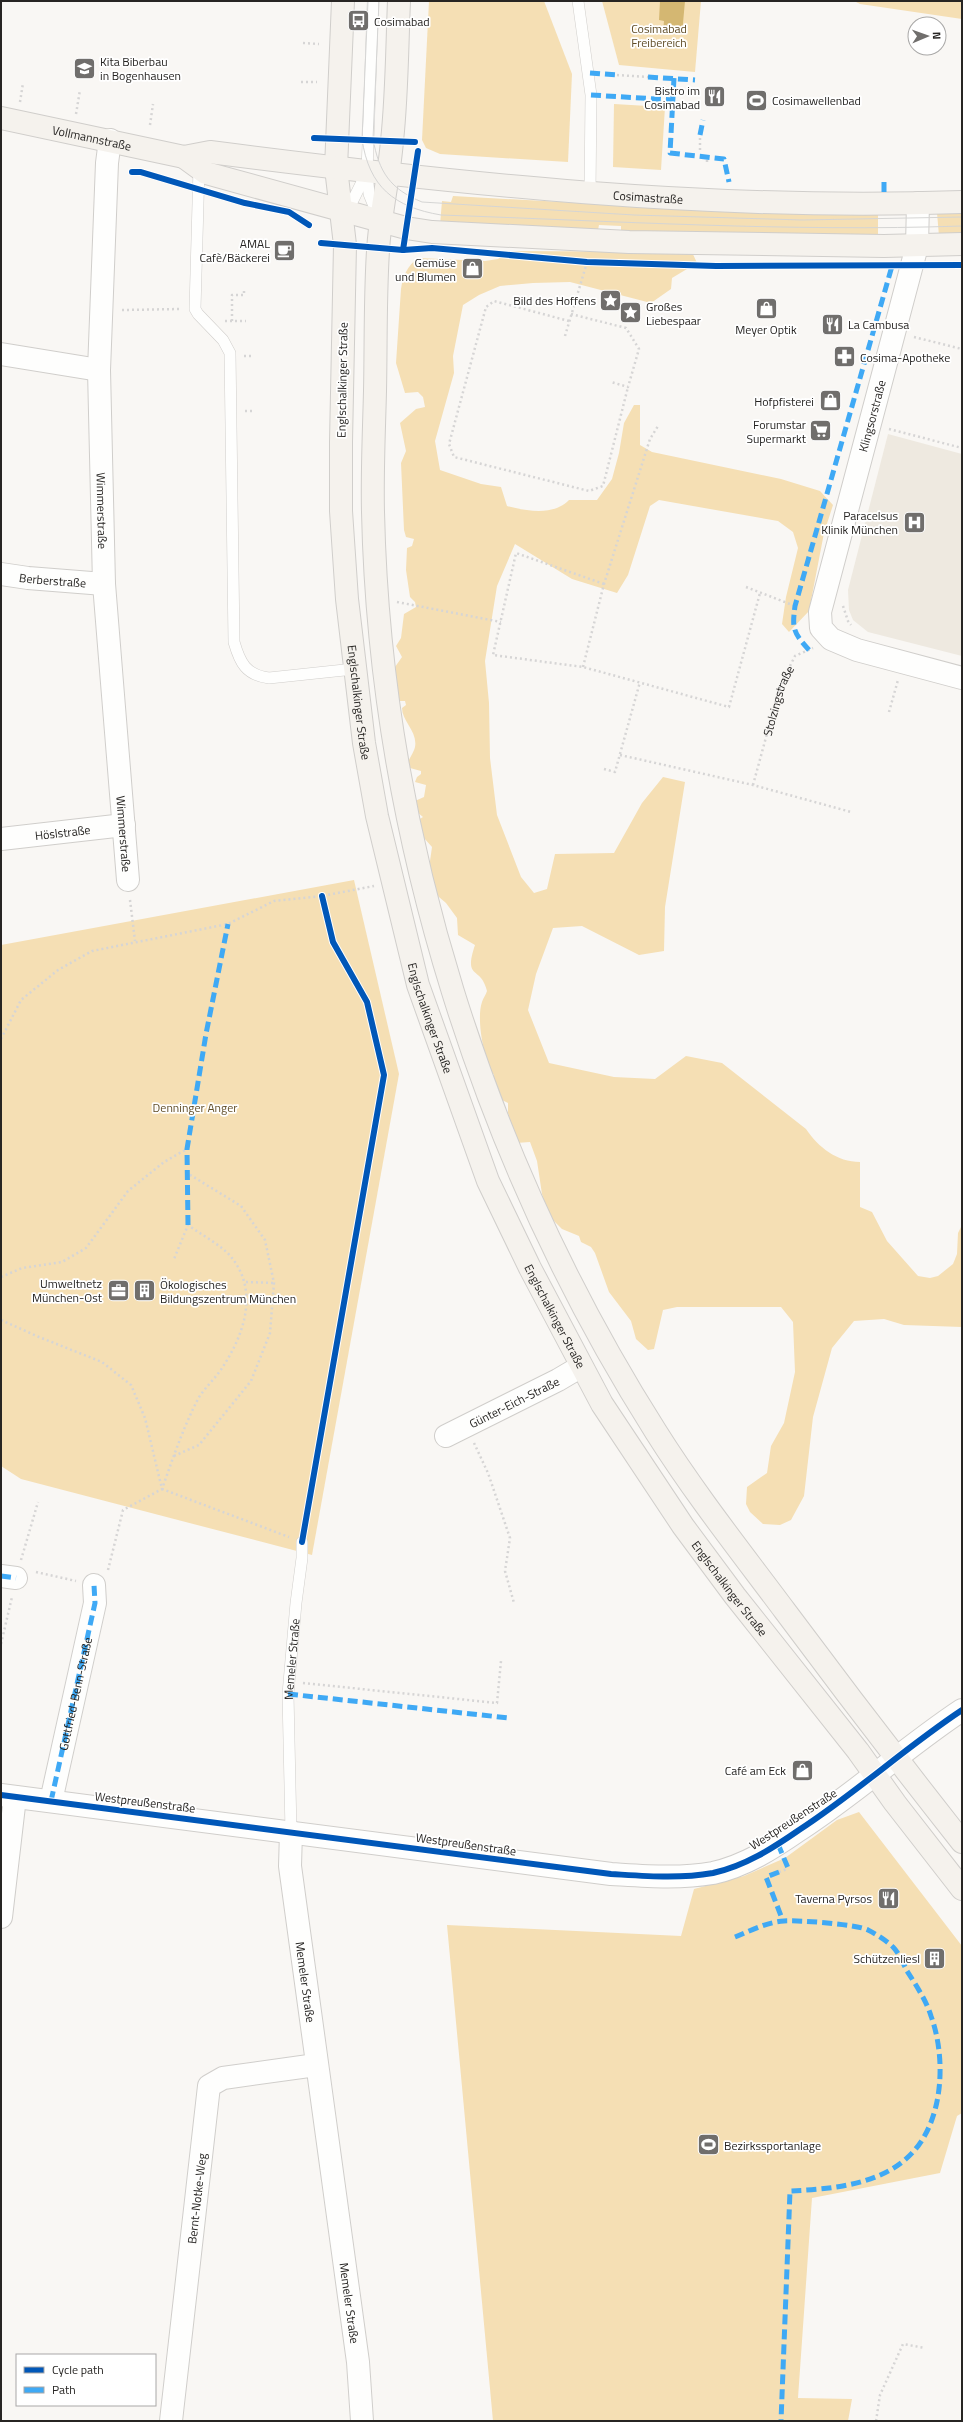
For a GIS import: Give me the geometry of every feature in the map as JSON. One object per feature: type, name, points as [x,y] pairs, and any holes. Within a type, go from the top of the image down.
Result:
[{"type":"main road","name":"Englschalkinger Straße","points":[[343,1],[336,168],[345,245],[341,510],[354,669],[377,816],[418,985],[488,1181],[580,1367],[602,1404],[683,1526],[734,1596],[877,1775],[895,1803],[962,1889]]},
{"type":"main road","points":[[398,1],[396,80],[388,175],[381,222],[377,268],[372,509],[382,658],[394,743],[406,810],[421,877],[448,976],[475,1062],[517,1165],[558,1256],[603,1342],[656,1433],[717,1522],[962,1842]]},
{"type":"main road","name":"Vollmannstraße","points":[[1,118],[110,140],[191,162],[206,174],[341,210]]},
{"type":"main road","name":"Vollmannstraße","points":[[191,162],[210,152],[336,168]]},
{"type":"main road","name":"Cosimastraße","points":[[336,168],[388,175],[590,194],[802,203],[962,202]]},
{"type":"main road","points":[[341,210],[381,222],[432,232],[594,239],[628,242],[917,246],[962,244]]},
{"type":"street","name":"Wimmerstraße","points":[[110,140],[107,163],[99,370],[104,584],[128,880]]},
{"type":"street","name":"Klingsorstraße","points":[[826,633],[820,612],[917,246],[918,203]]},
{"type":"street","points":[[1,354],[99,370]]},
{"type":"street","name":"Berberstraße","points":[[1,574],[28,578],[104,584]]},
{"type":"street","points":[[826,633],[857,650],[962,678]]},
{"type":"street","name":"Höslstraße","points":[[1,840],[124,825]]},
{"type":"street","name":"Günter-Eich-Straße","points":[[446,1436],[580,1367]]},
{"type":"street","name":"Gottfried-Benn-Straße","points":[[51,1802],[95,1602],[94,1585]]},
{"type":"street","name":"Westpreußenstraße","points":[[8,1796],[611,1874],[685,1877],[715,1872],[758,1857],[831,1809],[962,1710]]},
{"type":"street","points":[[1,1917],[8,1796]]},
{"type":"street","name":"Memeler Straße","points":[[290,1832],[290,1866],[316,2066],[358,2362],[362,2421]]},
{"type":"street","name":"Bernt-Notke-Weg","points":[[171,2421],[209,2086],[223,2078],[316,2066]]},
{"type":"lane","points":[[373,1],[366,172],[368,194],[381,222]]},
{"type":"lane","points":[[578,1],[591,95],[590,194]]},
{"type":"lane","points":[[191,162],[195,309],[198,314],[224,340],[230,353],[234,642],[239,658],[247,670],[257,676],[269,678],[354,669]]},
{"type":"lane","points":[[341,210],[352,202],[366,172]]},
{"type":"lane","name":"Memeler Straße","points":[[290,1832],[289,1682],[296,1603],[302,1558],[302,1542]]},
{"type":"path","points":[[303,43],[319,44]]},
{"type":"path","points":[[617,75],[648,77]]},
{"type":"path","points":[[301,82],[317,82]]},
{"type":"path","points":[[20,104],[23,83]]},
{"type":"path","points":[[76,114],[80,90]]},
{"type":"path","points":[[150,125],[153,104]]},
{"type":"path","points":[[700,135],[700,150]]},
{"type":"path","points":[[706,162],[707,156]]},
{"type":"path","points":[[565,336],[594,239]]},
{"type":"path","points":[[232,321],[232,295],[244,295],[244,289]]},
{"type":"path","points":[[569,321],[494,301],[486,307],[449,444],[454,457],[589,491],[602,486],[639,349],[626,328],[571,314]]},
{"type":"path","points":[[102,310],[195,309]]},
{"type":"path","points":[[910,336],[962,349]]},
{"type":"path","points":[[611,382],[628,387]]},
{"type":"path","points":[[583,667],[604,584],[650,439],[658,426]]},
{"type":"path","points":[[885,428],[962,448]]},
{"type":"path","points":[[604,584],[516,553],[493,655],[583,667],[729,707],[760,593]]},
{"type":"path","points":[[746,587],[795,606]]},
{"type":"path","points":[[377,600],[414,604],[501,622]]},
{"type":"path","points":[[889,712],[898,680]]},
{"type":"path","points":[[604,769],[615,772],[640,682]]},
{"type":"path","points":[[620,755],[754,785],[851,812]]},
{"type":"path","points":[[128,880],[135,941]]},
{"type":"path","points":[[1,1039],[21,1000],[58,970],[92,951],[135,941],[228,924],[274,901],[322,896],[392,882]]},
{"type":"path","points":[[1,1277],[22,1268],[62,1262],[86,1248],[128,1191],[164,1162],[187,1149]]},
{"type":"path","points":[[173,1456],[199,1445],[250,1381],[270,1333],[274,1283],[266,1240],[241,1206],[187,1172]]},
{"type":"path","points":[[8,1577],[27,1570],[94,1585],[108,1570],[123,1510],[162,1489],[182,1433],[199,1397],[224,1366],[240,1337],[246,1310],[246,1282],[231,1257],[188,1225],[174,1259]]},
{"type":"path","points":[[246,1282],[274,1283]]},
{"type":"path","points":[[1,1320],[102,1362],[131,1385],[145,1418],[162,1489]]},
{"type":"path","points":[[467,1426],[488,1472],[510,1538],[506,1570],[514,1603]]},
{"type":"path","points":[[162,1489],[302,1542]]},
{"type":"path","points":[[289,1682],[497,1703],[501,1660]]},
{"type":"path","points":[[779,1872],[787,1868]]},
{"type":"path","points":[[876,2421],[880,2395],[903,2344],[925,2348]]},
{"type":"shaded area","points":[[660,1],[685,1],[682,34],[663,32],[664,21],[659,20]]},
{"type":"shaded area","name":"Paracelsus Klinik München","points":[[888,434],[962,454],[962,656],[868,632],[853,620],[849,610],[848,590]]},
{"type":"green space","points":[[429,1],[544,1],[572,74],[568,162],[440,154],[426,148],[422,140]]},
{"type":"green space","name":"Cosimabad Freibereich","points":[[602,1],[701,1],[695,72],[619,65]]},
{"type":"green space","points":[[854,1],[962,1],[962,19],[947,16],[860,4]]},
{"type":"green space","points":[[614,104],[665,107],[661,170],[613,167]]},
{"type":"green space","points":[[453,196],[635,206],[878,209],[878,238],[621,231],[621,226],[599,225],[598,230],[440,225],[442,201],[451,202]]},
{"type":"green space","points":[[941,208],[962,208],[962,236],[939,236],[937,213]]},
{"type":"green space","points":[[510,251],[692,252],[697,263],[672,278],[671,289],[651,303],[570,282],[500,286],[479,295],[463,305],[453,356],[454,373],[435,441],[440,470],[481,484],[501,487],[507,506],[531,511],[556,508],[569,500],[597,500],[612,479],[619,453],[624,423],[634,405],[640,405],[640,445],[652,452],[781,479],[820,491],[833,505],[824,533],[809,611],[789,632],[782,624],[786,597],[798,548],[793,532],[778,521],[659,500],[650,506],[628,575],[617,593],[572,579],[515,544],[497,586],[485,661],[489,703],[490,758],[497,815],[521,877],[534,893],[547,889],[555,854],[614,853],[642,803],[663,777],[685,782],[665,907],[664,951],[639,955],[582,926],[553,928],[536,974],[528,1010],[549,1063],[614,1077],[655,1079],[686,1056],[722,1063],[806,1129],[822,1147],[836,1156],[860,1162],[860,1207],[872,1212],[887,1241],[918,1276],[930,1278],[938,1276],[953,1264],[957,1254],[958,1233],[962,1225],[962,1327],[904,1325],[884,1319],[854,1321],[832,1348],[813,1417],[804,1496],[791,1520],[780,1525],[763,1524],[750,1512],[746,1504],[747,1487],[767,1473],[771,1446],[784,1423],[795,1372],[793,1322],[781,1307],[677,1307],[663,1310],[654,1349],[648,1350],[636,1339],[631,1321],[609,1292],[595,1253],[591,1247],[581,1242],[579,1236],[562,1229],[549,1216],[542,1194],[537,1161],[530,1142],[516,1143],[508,1113],[508,1103],[498,1098],[493,1083],[494,1075],[490,1069],[484,1050],[480,1019],[482,1001],[487,991],[481,978],[472,969],[471,964],[475,945],[458,935],[457,918],[446,903],[433,892],[429,868],[432,847],[424,838],[418,820],[423,817],[417,812],[415,801],[424,797],[426,785],[415,782],[417,777],[421,774],[421,771],[410,768],[407,764],[415,747],[415,742],[412,731],[403,713],[402,708],[406,705],[405,701],[399,701],[395,667],[402,657],[396,646],[401,638],[404,614],[416,607],[415,602],[410,597],[406,570],[407,548],[412,546],[414,539],[406,537],[404,530],[401,463],[406,451],[400,423],[416,409],[425,407],[423,397],[418,392],[405,393],[396,363],[401,289],[406,272],[411,264],[418,258],[485,261],[498,259]]},
{"type":"green space","name":"Denninger Anger","points":[[354,880],[399,1074],[312,1555],[21,1479],[1,1466],[1,945]]},
{"type":"green space","name":"Bezirkssportanlage","points":[[859,1812],[962,1946],[962,2113],[957,2116],[940,2173],[812,2198],[798,2398],[852,2399],[848,2421],[493,2421],[447,1925],[681,1936],[694,1889],[744,1876],[785,1858],[837,1820]]},
{"type":"tram line","points":[[368,1],[362,139],[365,156],[371,170],[386,192],[397,200],[410,206],[441,215],[636,223],[832,228],[962,226]]},
{"type":"tram line","points":[[379,1],[373,139],[379,161],[388,178],[402,191],[422,202],[634,215],[802,220],[962,217]]},
{"type":"marked path","points":[[590,73],[617,75]]},
{"type":"marked path","points":[[648,77],[695,80]]},
{"type":"marked path","points":[[674,78],[670,153],[724,159],[729,182]]},
{"type":"marked path","points":[[591,95],[673,100]]},
{"type":"marked path","points":[[700,135],[703,120]]},
{"type":"marked path","points":[[884,182],[884,197]]},
{"type":"marked path","points":[[809,650],[795,630],[795,606],[892,266]]},
{"type":"marked path","points":[[188,1225],[187,1149],[206,1034],[228,924]]},
{"type":"marked path","points":[[1,1576],[16,1578]]},
{"type":"marked path","points":[[51,1801],[95,1603],[94,1585]]},
{"type":"marked path","points":[[288,1694],[509,1718]]},
{"type":"marked path","points":[[778,1844],[788,1868],[787,1869]]},
{"type":"marked path","points":[[779,1872],[766,1877],[783,1921]]},
{"type":"marked path","points":[[735,1937],[765,1925],[784,1921],[840,1924],[868,1930],[891,1945],[899,1955],[929,2010],[936,2032],[939,2050],[939,2087],[936,2105],[931,2122],[923,2138],[913,2152],[901,2163],[887,2172],[872,2178],[856,2183],[823,2189],[790,2191],[781,2421]]},
{"type":"cycle path","points":[[314,138],[415,142]]},
{"type":"cycle path","points":[[403,250],[418,151]]},
{"type":"cycle path","points":[[132,172],[141,172],[245,203],[289,212],[309,225]]},
{"type":"cycle path","points":[[321,243],[403,250],[432,248],[587,262],[716,266],[962,265]]},
{"type":"cycle path","points":[[302,1542],[384,1075],[367,1002],[333,942],[322,896]]},
{"type":"cycle path","points":[[1,1795],[611,1874],[662,1876],[700,1875],[713,1873],[736,1866],[758,1856],[779,1843],[841,1801],[921,1739],[962,1710]]},
{"type":"place","name":"Cosimabad","points":[[359,21]]},
{"type":"place","name":"Kita Biberbau in Bogenhausen","points":[[85,68]]},
{"type":"place","name":"Bistro im Cosimabad","points":[[715,97]]},
{"type":"place","name":"Cosimawellenbad","points":[[756,100]]},
{"type":"place","name":"AMAL Cafè/Bäckerei","points":[[285,250]]},
{"type":"place","name":"Gemüse und Blumen","points":[[472,269]]},
{"type":"place","name":"Bild des Hoffens","points":[[611,300]]},
{"type":"place","name":"Meyer Optik","points":[[766,308]]},
{"type":"place","name":"Großes Liebespaar","points":[[631,313]]},
{"type":"place","name":"La Cambusa","points":[[832,324]]},
{"type":"place","name":"Cosima-Apotheke","points":[[844,357]]},
{"type":"place","name":"Hofpfisterei","points":[[830,401]]},
{"type":"place","name":"Forumstar Supermarkt","points":[[821,431]]},
{"type":"place","name":"Paracelsus Klinik München","points":[[914,522]]},
{"type":"place","name":"Umweltnetz München-Ost","points":[[118,1290]]},
{"type":"place","name":"Ökologisches Bildungszentrum München","points":[[145,1291]]},
{"type":"place","name":"Café am Eck","points":[[802,1770]]},
{"type":"place","name":"Taverna Pyrsos","points":[[888,1898]]},
{"type":"place","name":"Schützenliesl","points":[[935,1958]]},
{"type":"place","name":"Bezirkssportanlage","points":[[708,2145]]}]
